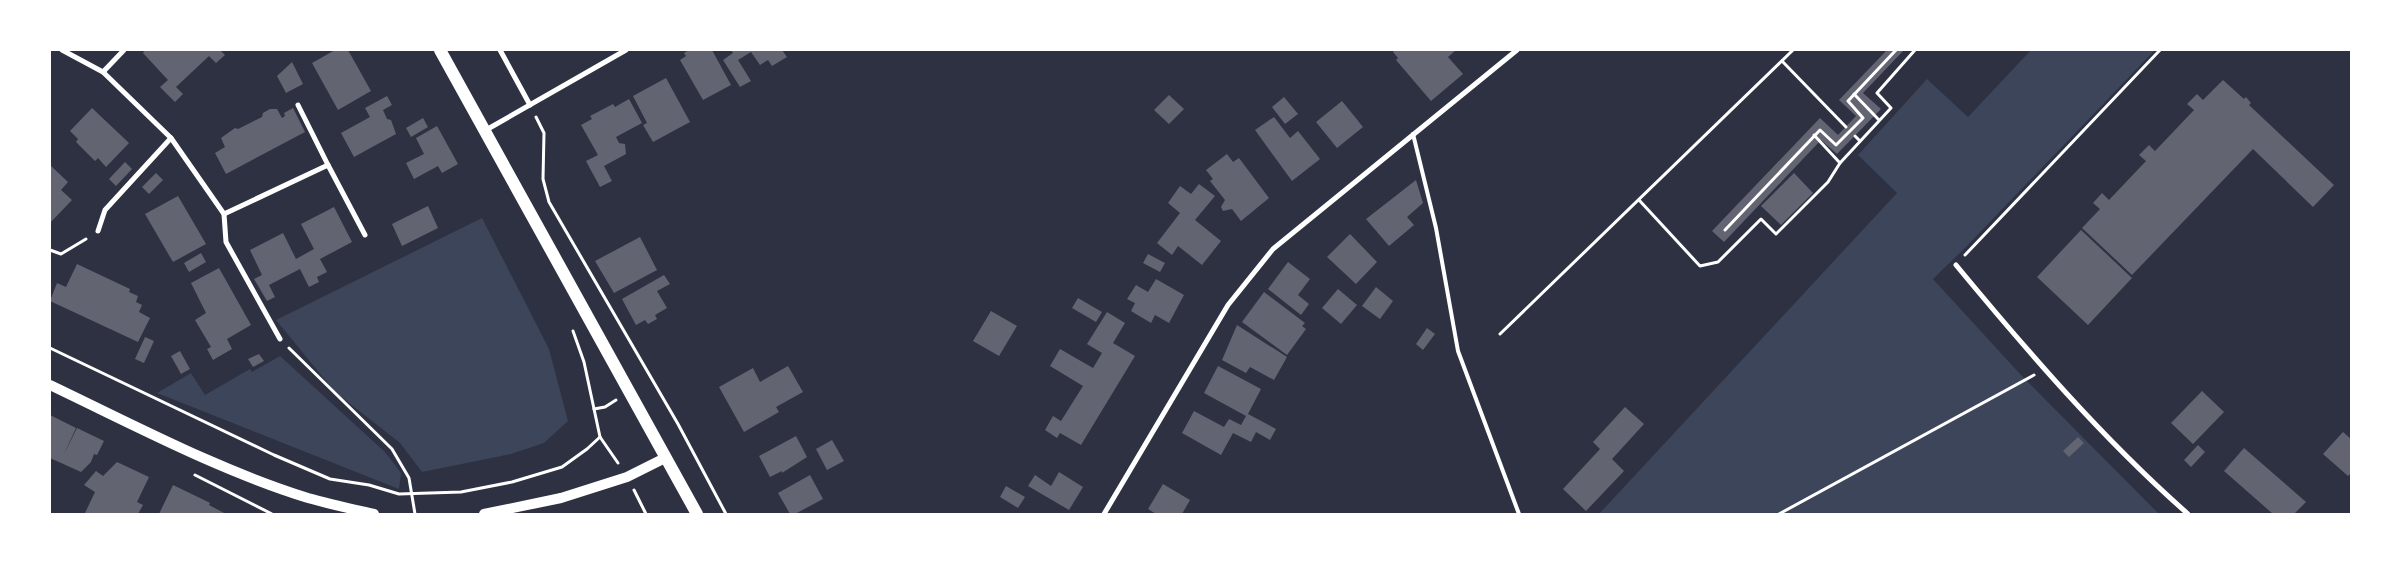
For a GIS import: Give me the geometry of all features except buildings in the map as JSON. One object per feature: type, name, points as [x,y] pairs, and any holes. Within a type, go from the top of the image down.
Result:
[{"type":"main road","points":[[440,50],[696,514]]},
{"type":"main road","points":[[50,385],[245,475],[308,498],[374,514]]},
{"type":"main road","points":[[484,514],[561,498],[627,477],[665,458]]},
{"type":"street","points":[[62,50],[103,72],[171,138],[224,214],[226,242],[280,340]]},
{"type":"street","points":[[103,72],[124,50]]},
{"type":"street","points":[[500,50],[530,105]]},
{"type":"street","points":[[485,130],[626,50]]},
{"type":"street","points":[[1104,514],[1228,306],[1272,249],[1517,50]]},
{"type":"street","points":[[298,105],[365,235]]},
{"type":"street","points":[[98,231],[105,210],[171,138]]},
{"type":"street","points":[[224,214],[328,165]]},
{"type":"street","points":[[1956,265],[2045,369],[2153,483],[2188,514]]},
{"type":"lane","points":[[1413,134],[1436,228],[1458,351],[1519,514]]},
{"type":"path","points":[[1500,334],[1793,50]]},
{"type":"path","points":[[1725,230],[1820,130],[1836,145],[1863,118],[1848,101],[1896,50]]},
{"type":"path","points":[[1639,200],[1700,266],[1718,262],[1761,219],[1776,234],[1828,182],[1840,163],[1891,108],[1877,93],[1915,50]]},
{"type":"path","points":[[1956,265],[2160,50]]},
{"type":"path","points":[[1782,61],[1846,127]]},
{"type":"path","points":[[1854,94],[1880,120]]},
{"type":"path","points":[[530,105],[544,132],[543,179],[549,202],[678,424],[726,514]]},
{"type":"path","points":[[1814,135],[1840,163]]},
{"type":"path","points":[[1855,136],[1860,141]]},
{"type":"path","points":[[50,250],[61,254],[98,231]]},
{"type":"path","points":[[50,348],[274,455],[330,479],[369,485],[399,494],[461,492],[512,482],[562,467],[600,437],[584,362],[573,330]]},
{"type":"path","points":[[280,340],[392,449],[410,478],[415,514]]},
{"type":"path","points":[[1779,514],[2045,369]]},
{"type":"shaded area","points":[[2031,50],[2155,50],[1933,279],[2021,375],[2159,514],[1599,514],[1897,193],[1858,155],[1927,79],[1968,117]]},
{"type":"shaded area","points":[[482,218],[549,349],[568,421],[544,443],[511,454],[422,472],[400,443],[335,392],[276,320]]},
{"type":"shaded area","points":[[280,356],[385,452],[401,473],[399,489],[157,393],[191,373],[205,395],[250,369],[252,372]]}]
